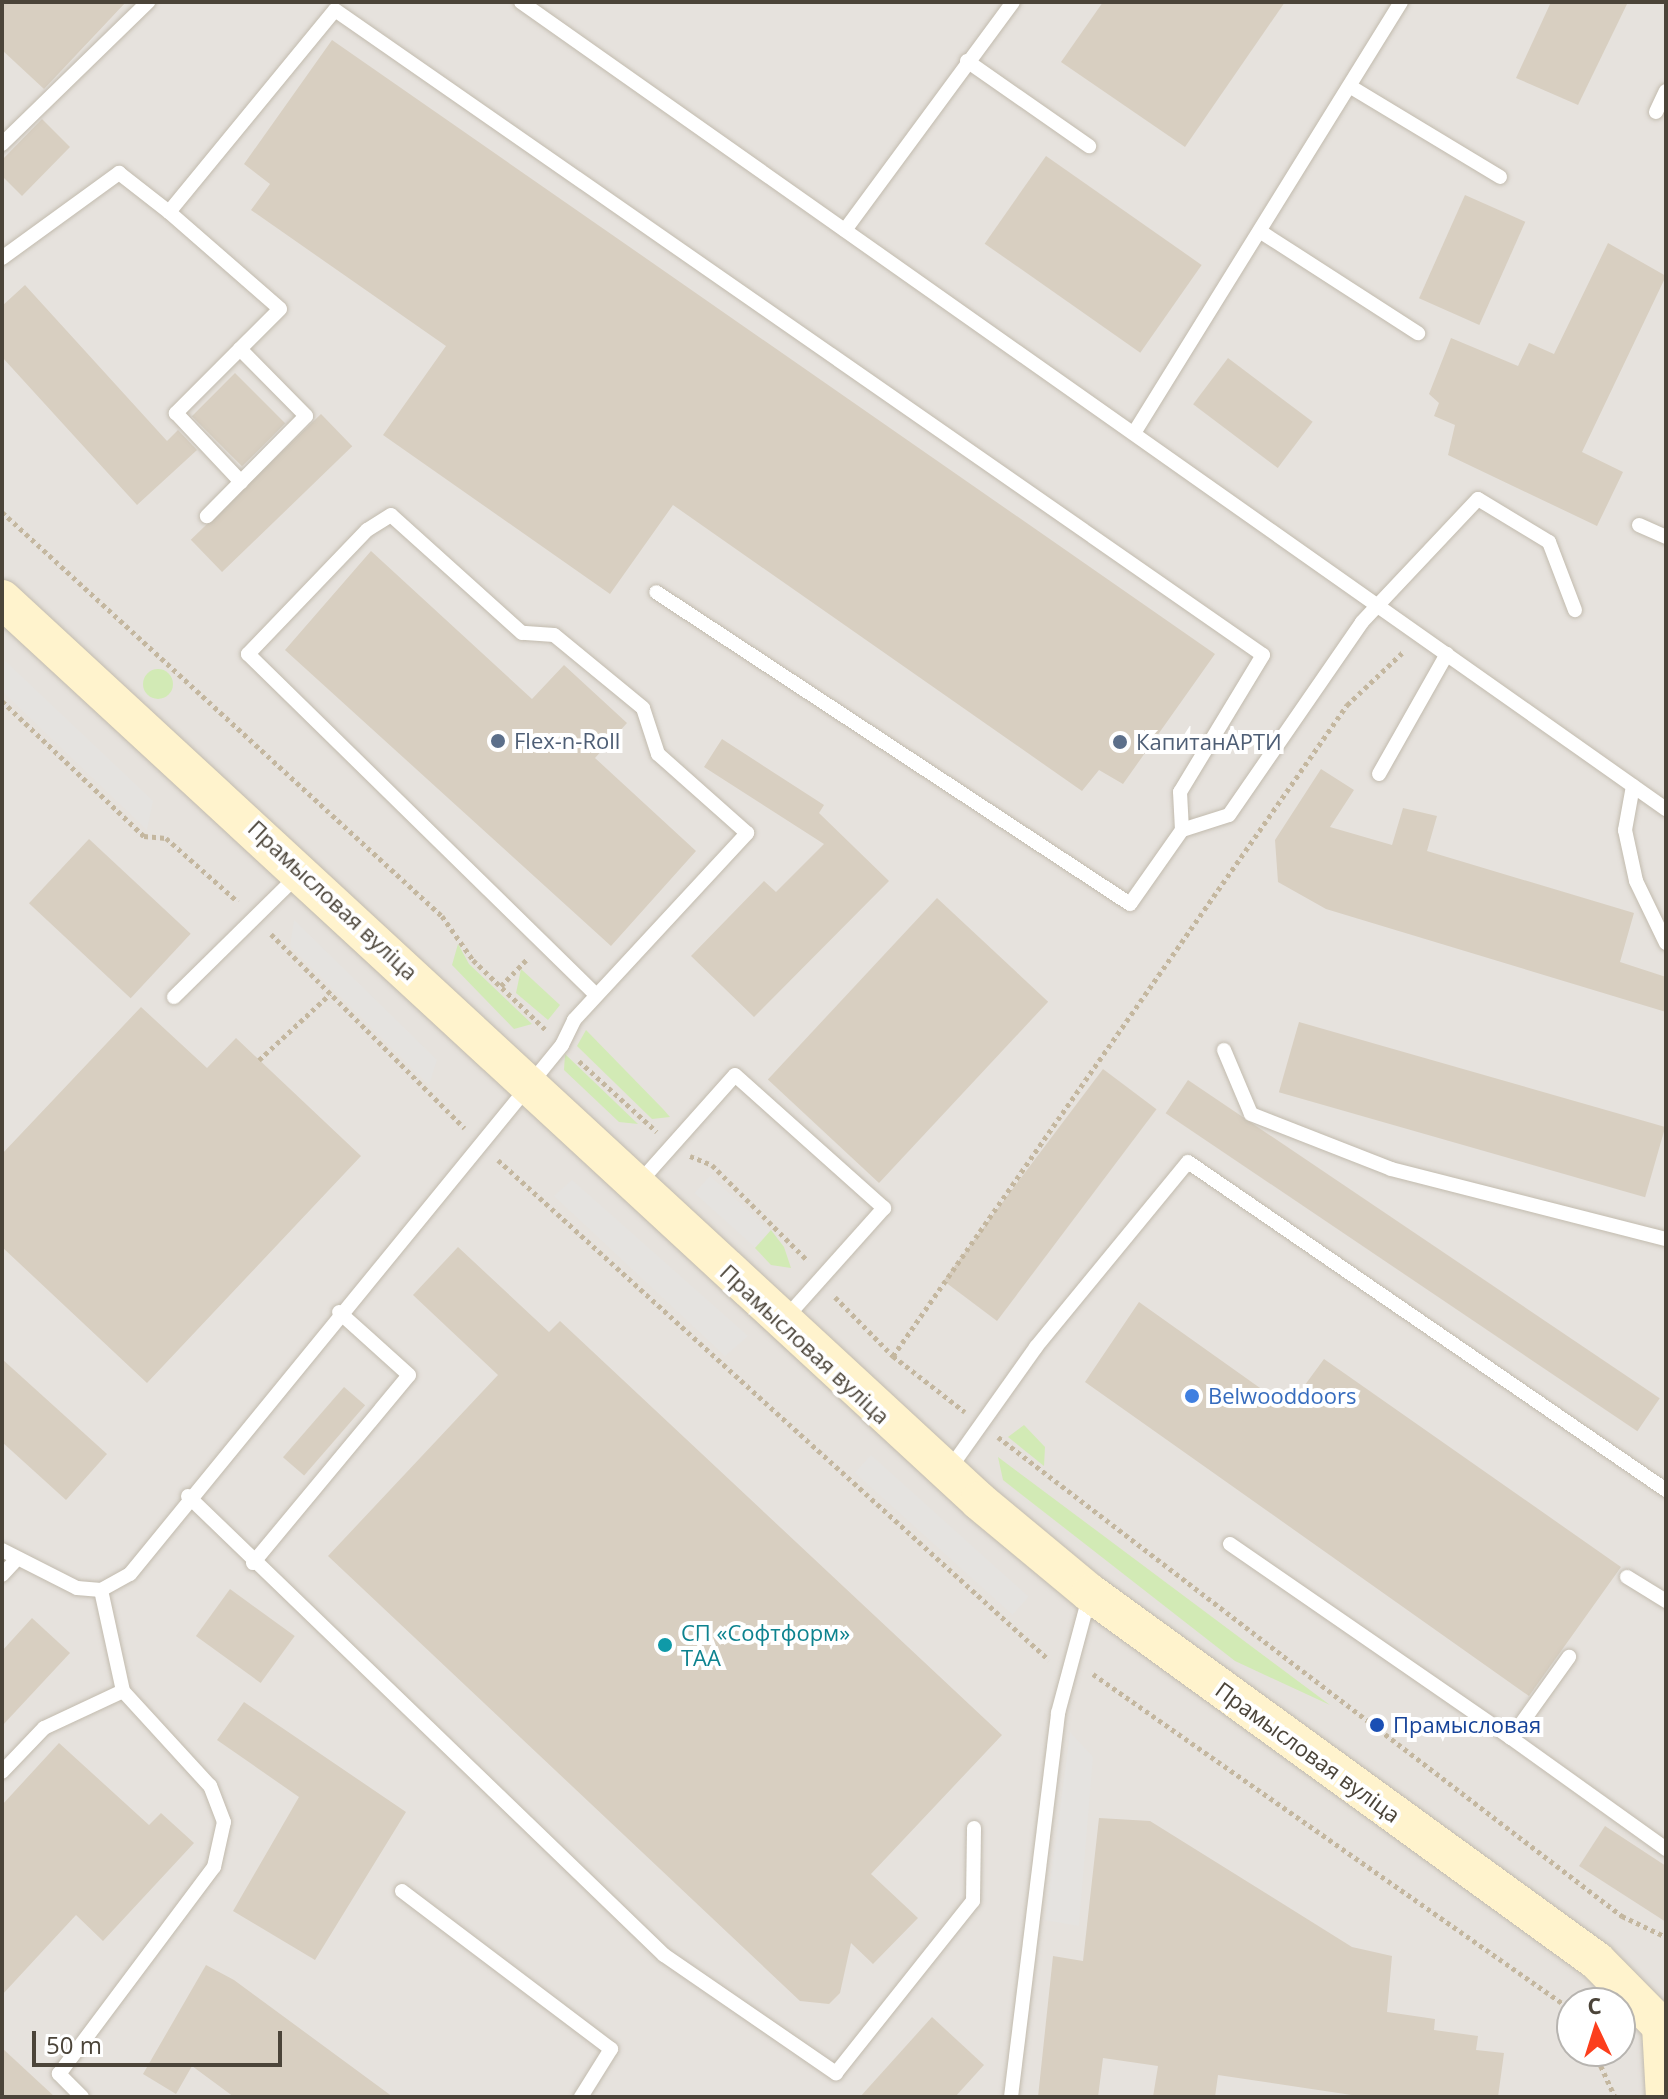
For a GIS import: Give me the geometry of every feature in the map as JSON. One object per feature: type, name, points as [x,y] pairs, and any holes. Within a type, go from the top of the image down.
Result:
[{"type":"main road","name":"Прамысловая вуліца","points":[[2,599],[303,870],[781,1323],[947,1471],[1090,1593],[1597,1961],[1664,2026]]},
{"type":"main road","points":[[1664,2026],[1665,2097]]},
{"type":"lane","points":[[3,141],[148,2]]},
{"type":"lane","points":[[521,2],[1633,786],[1665,805]]},
{"type":"lane","points":[[845,230],[1013,2]]},
{"type":"lane","points":[[1134,433],[1401,2]]},
{"type":"lane","points":[[169,212],[335,10],[1263,655],[1180,792],[1182,830]]},
{"type":"lane","points":[[967,61],[1089,146]]},
{"type":"lane","points":[[1351,87],[1500,177]]},
{"type":"lane","points":[[1656,112],[1666,91]]},
{"type":"lane","points":[[2,258],[119,173],[169,212],[280,309],[176,413],[241,482]]},
{"type":"lane","points":[[1261,232],[1418,333]]},
{"type":"lane","points":[[207,516],[306,416],[240,349]]},
{"type":"lane","points":[[656,592],[1130,904],[1182,830],[1229,815],[1377,605],[1478,499],[1549,542],[1575,610]]},
{"type":"lane","points":[[2,1550],[14,1562],[57,1583],[101,1590],[130,1574],[188,1496],[596,995],[747,833],[658,754],[643,708],[554,635],[522,633],[391,515],[367,530],[248,654],[596,995]]},
{"type":"lane","points":[[1639,525],[1666,537]]},
{"type":"lane","points":[[1379,774],[1447,654]]},
{"type":"lane","points":[[1633,786],[1625,830],[1636,881],[1666,943]]},
{"type":"lane","points":[[174,997],[303,870]]},
{"type":"lane","points":[[1224,1050],[1251,1114],[1391,1169],[1666,1239]]},
{"type":"lane","points":[[636,1186],[735,1075],[884,1208],[781,1323]]},
{"type":"lane","points":[[947,1471],[1036,1347],[1188,1162],[1666,1490]]},
{"type":"lane","points":[[253,1563],[409,1375],[339,1312]]},
{"type":"lane","points":[[188,1496],[253,1563],[664,1955],[836,2073],[973,1901],[974,1828]]},
{"type":"lane","points":[[1230,1544],[1666,1849]]},
{"type":"lane","points":[[2,1575],[14,1562]]},
{"type":"lane","points":[[1627,1577],[1666,1601]]},
{"type":"lane","points":[[82,2097],[59,2074],[214,1867],[224,1822],[210,1786],[123,1691],[101,1590]]},
{"type":"lane","points":[[1011,2097],[1058,1713],[1090,1593]]},
{"type":"lane","points":[[1511,1738],[1569,1657]]},
{"type":"lane","points":[[2,1772],[44,1728],[123,1691]]},
{"type":"lane","points":[[402,1891],[611,2049],[581,2097]]},
{"type":"path","points":[[893,1356],[1347,705],[1424,638]]},
{"type":"path","points":[[2,701],[144,836],[166,838],[255,918],[479,1142],[1040,1658],[1071,1665],[1108,1680],[1556,1999]]},
{"type":"path","points":[[501,986],[544,943]]},
{"type":"path","points":[[259,1060],[330,994]]},
{"type":"path","points":[[1601,2067],[1615,2097]]},
{"type":"shaded area","points":[[2,2],[1666,2],[1666,2097],[2,2097]]},
{"type":"shaded area","points":[[2,658],[153,801],[147,830],[2,691]]},
{"type":"shaded area","points":[[294,920],[437,1060],[429,1085],[290,946]]},
{"type":"shaded area","points":[[710,1176],[770,1230],[755,1247],[695,1193]]},
{"type":"shaded area","points":[[572,1180],[748,1336],[725,1356],[554,1196]]},
{"type":"shaded area","points":[[871,1455],[1029,1597],[1012,1615],[855,1473]]},
{"type":"shaded area","points":[[1070,1732],[1093,1757],[1079,1926],[1045,1920]]},
{"type":"green space","points":[[158,669],[164,670],[172,678],[172,690],[164,698],[158,699],[152,698],[144,690],[143,684],[144,678],[152,670]]},
{"type":"green space","points":[[458,944],[469,964],[532,1024],[514,1029],[452,965]]},
{"type":"green space","points":[[521,969],[560,1005],[548,1020],[516,993]]},
{"type":"green space","points":[[586,1030],[670,1117],[652,1119],[577,1046]]},
{"type":"green space","points":[[565,1054],[638,1124],[619,1122],[564,1070]]},
{"type":"green space","points":[[771,1230],[784,1247],[791,1268],[771,1265],[755,1248]]},
{"type":"green space","points":[[1024,1425],[1045,1447],[1044,1466],[1008,1437]]},
{"type":"green space","points":[[998,1457],[1330,1705],[1235,1661],[1003,1480]]},
{"type":"building","points":[[2,2],[126,2],[44,89],[2,50]]},
{"type":"building","points":[[1103,2],[1285,2],[1185,147],[1061,62]]},
{"type":"building","points":[[1551,2],[1628,2],[1578,105],[1516,78]]},
{"type":"building","points":[[332,40],[1215,654],[1123,784],[1099,770],[1082,791],[673,505],[610,594],[383,435],[446,346],[251,210],[270,184],[244,164]]},
{"type":"building","points":[[42,119],[70,147],[22,196],[2,176],[2,160]]},
{"type":"building","points":[[1046,156],[1202,265],[1140,353],[985,244]]},
{"type":"building","points":[[1465,195],[1525,222],[1479,325],[1419,298]]},
{"type":"building","points":[[1608,243],[1666,276],[1582,452],[1623,472],[1597,526],[1448,455],[1455,425],[1434,416],[1439,403],[1429,394],[1451,338],[1518,366],[1529,343],[1554,354]]},
{"type":"building","points":[[25,285],[167,441],[178,430],[197,450],[137,505],[2,357],[2,306]]},
{"type":"building","points":[[1228,358],[1313,422],[1278,468],[1193,404]]},
{"type":"building","points":[[235,373],[285,423],[242,466],[192,416]]},
{"type":"building","points":[[321,414],[352,446],[222,572],[191,540]]},
{"type":"building","name":"Flex-n-Roll","points":[[371,551],[532,699],[564,665],[627,723],[595,758],[696,851],[611,946],[285,650]]},
{"type":"building","points":[[722,739],[824,805],[819,813],[889,881],[754,1017],[691,956],[764,881],[776,892],[824,844],[704,767]]},
{"type":"building","points":[[1321,769],[1354,790],[1330,827],[1392,845],[1403,808],[1437,816],[1427,851],[1634,913],[1620,962],[1666,977],[1666,1012],[1326,909],[1278,882],[1275,840]]},
{"type":"building","points":[[89,839],[191,934],[131,998],[29,903]]},
{"type":"building","points":[[937,898],[1048,1002],[879,1183],[768,1079]]},
{"type":"building","points":[[141,1007],[207,1068],[236,1038],[361,1156],[147,1383],[2,1247],[2,1154]]},
{"type":"building","points":[[1299,1022],[1665,1127],[1645,1197],[1279,1092]]},
{"type":"building","points":[[1103,1069],[1157,1109],[997,1321],[944,1281]]},
{"type":"building","points":[[1188,1080],[1660,1398],[1637,1431],[1166,1113]]},
{"type":"building","name":"СП «Софтформ» ТАА","points":[[458,1247],[549,1332],[560,1321],[1002,1735],[871,1874],[918,1918],[873,1964],[851,1943],[840,1993],[829,2004],[800,2001],[328,1556],[498,1375],[413,1295]]},
{"type":"building","points":[[1139,1302],[1288,1408],[1324,1359],[1621,1567],[1529,1696],[1085,1382]]},
{"type":"building","points":[[2,1359],[107,1454],[66,1500],[2,1442]]},
{"type":"building","points":[[344,1387],[365,1405],[304,1476],[283,1457]]},
{"type":"building","points":[[230,1589],[295,1636],[261,1683],[196,1636]]},
{"type":"building","points":[[32,1618],[70,1653],[2,1726],[2,1651]]},
{"type":"building","points":[[244,1702],[406,1812],[315,1960],[233,1911],[299,1797],[217,1740]]},
{"type":"building","points":[[59,1743],[149,1825],[161,1813],[194,1843],[103,1941],[76,1915],[2,1995],[2,1805]]},
{"type":"building","points":[[1099,1818],[1150,1821],[1352,1947],[1392,1956],[1387,2012],[1435,2019],[1434,2030],[1478,2036],[1476,2050],[1504,2053],[1498,2097],[1365,2097],[1218,2075],[1215,2097],[1153,2097],[1158,2066],[1103,2058],[1098,2097],[1038,2097],[1053,1956],[1083,1961]]},
{"type":"building","points":[[1605,1826],[1666,1866],[1666,1922],[1579,1866]]},
{"type":"building","points":[[206,1965],[234,1980],[393,2097],[234,2097],[192,2066],[176,2094],[143,2074]]},
{"type":"building","points":[[932,2017],[984,2065],[955,2097],[860,2097]]},
{"type":"building","points":[[2,2048],[55,2097],[2,2097]]},
{"type":"place","name":"Flex-n-Roll","points":[[498,741]]},
{"type":"place","name":"КапитанАРТИ","points":[[1120,742]]},
{"type":"place","name":"Belwooddoors","points":[[1192,1396]]},
{"type":"place","name":"СП «Софтформ» ТАА","points":[[665,1645]]},
{"type":"place","name":"Прамысловая","points":[[1377,1725]]}]
